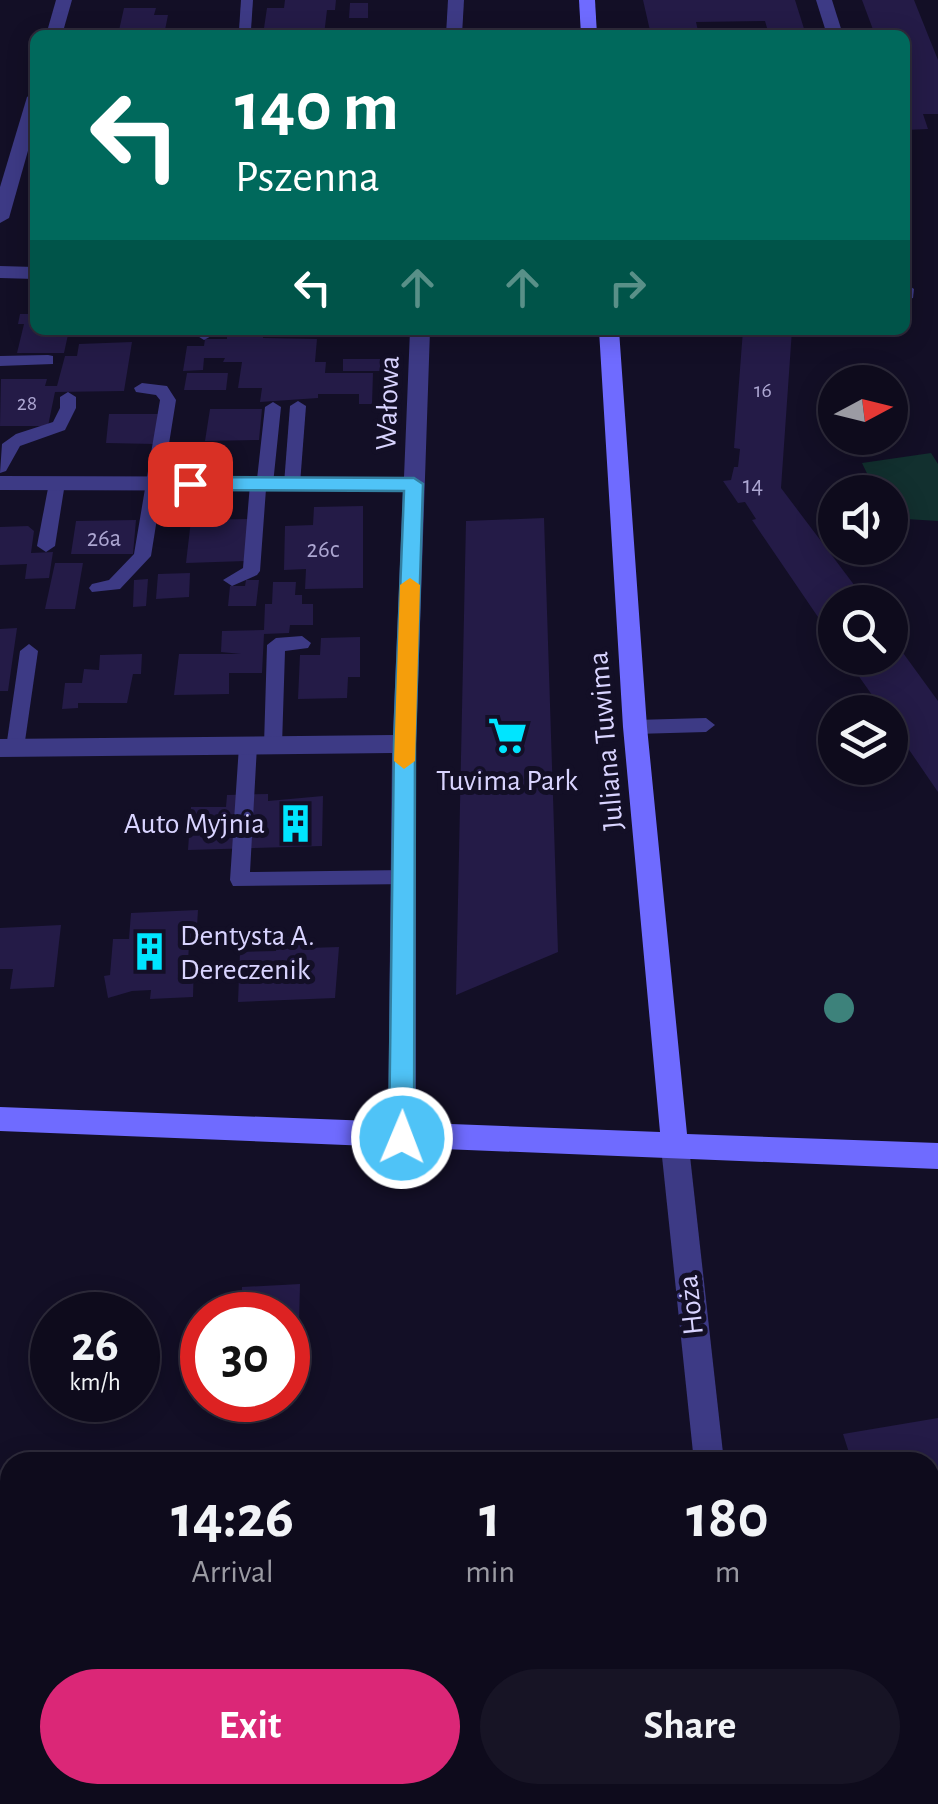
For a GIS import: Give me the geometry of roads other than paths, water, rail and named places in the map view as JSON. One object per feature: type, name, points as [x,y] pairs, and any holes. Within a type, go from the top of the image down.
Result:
[{"type":"street","points":[[55,30],[64,0]]},
{"type":"street","points":[[454,30],[456,0]]},
{"type":"street","points":[[586,0],[589,30]]},
{"type":"street","points":[[824,0],[833,30]]},
{"type":"street","points":[[0,218],[30,125]]},
{"type":"street","points":[[0,272],[30,273]]},
{"type":"street","name":"Wałowa","points":[[402,1138],[404,744],[420,335]]},
{"type":"street","name":"Juliana Tuwima","points":[[609,335],[636,728],[675,1147]]},
{"type":"street","points":[[0,483],[414,484]]},
{"type":"street","points":[[8,748],[404,744]]},
{"type":"street","points":[[0,1119],[402,1138],[938,1156]]},
{"type":"street","name":"Hoża","points":[[675,1147],[707,1452]]},
{"type":"lane","points":[[245,30],[247,0]]},
{"type":"lane","points":[[0,360],[48,360]]},
{"type":"lane","points":[[98,588],[114,586],[142,556],[168,400],[161,390],[142,388]]},
{"type":"lane","points":[[0,467],[4,450],[13,442],[59,426],[68,408],[68,397]]},
{"type":"lane","points":[[292,484],[298,406]]},
{"type":"lane","points":[[232,580],[251,571],[274,407]]},
{"type":"lane","points":[[46,546],[57,483]]},
{"type":"lane","points":[[273,746],[276,645],[302,643]]},
{"type":"lane","points":[[8,748],[29,651]]},
{"type":"lane","points":[[636,728],[706,725]]},
{"type":"lane","points":[[248,746],[240,880],[405,878]]},
{"type":"place","name":"Tuvima Park","points":[[507,736]]},
{"type":"place","name":"Auto Myjnia","points":[[295,823]]},
{"type":"place","name":"Dentysta A. Dereczenik","points":[[150,952]]}]
